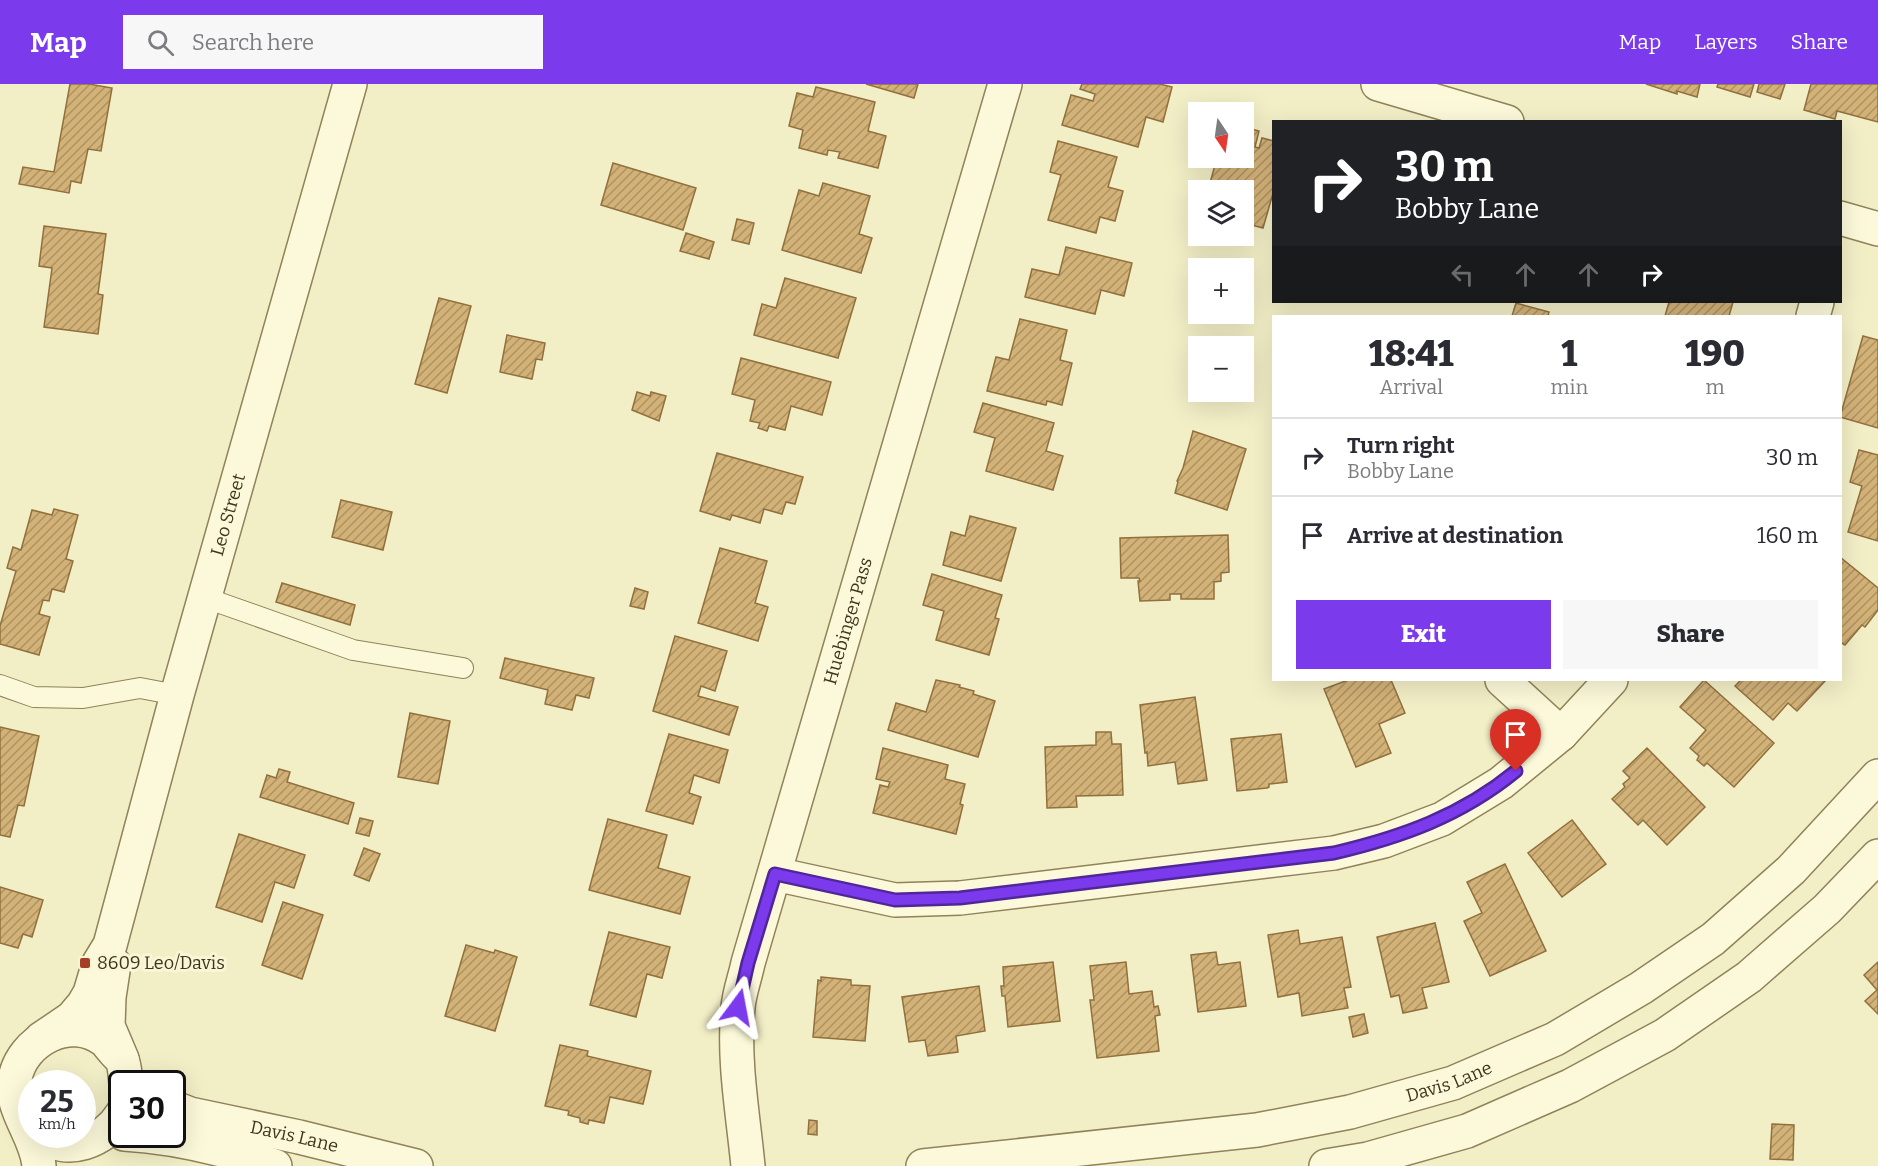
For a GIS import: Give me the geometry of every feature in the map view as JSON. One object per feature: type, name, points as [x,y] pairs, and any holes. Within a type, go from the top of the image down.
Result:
[{"type":"street","name":"Leo Street","points":[[39,1041],[72,1018],[83,1005],[90,993],[99,963],[110,945],[177,695],[350,84]]},
{"type":"street","name":"Huebinger Pass","points":[[748,1166],[738,1074],[738,1007],[751,952],[1005,84]]},
{"type":"street","points":[[1378,84],[1501,120]]},
{"type":"street","points":[[1842,219],[1878,229]]},
{"type":"street","points":[[1504,681],[1561,734]]},
{"type":"street","points":[[775,874],[895,900],[960,898],[1334,853],[1384,841],[1442,819],[1501,783],[1561,734],[1610,681]]},
{"type":"street","name":"Davis Lane","points":[[923,1166],[1257,1130],[1350,1112],[1453,1083],[1555,1039],[1641,988],[1713,939],[1791,870],[1878,776]]},
{"type":"street","points":[[1326,1166],[1368,1159],[1467,1131],[1570,1086],[1665,1035],[1749,977],[1827,909],[1878,856]]},
{"type":"street","name":"Leo Street","points":[[110,945],[115,967],[109,997],[108,1026],[125,1070]]},
{"type":"street","points":[[0,1048],[39,1041],[62,1031],[76,1030],[103,1040],[124,1070]]},
{"type":"street","points":[[18,1106],[14,1096],[14,1081],[18,1066],[25,1054],[39,1041]]},
{"type":"street","name":"Davis Lane","points":[[186,1112],[416,1166]]},
{"type":"street","points":[[79,1166],[108,1137]]},
{"type":"street","name":"Davis Lane","points":[[186,1141],[275,1166]]},
{"type":"street","points":[[33,1148],[39,1166]]},
{"type":"lane","points":[[206,598],[353,650],[463,668]]},
{"type":"lane","points":[[0,685],[33,697],[83,698],[140,688],[177,695]]},
{"type":"building","points":[[70,84],[89,84],[112,88],[101,151],[88,149],[81,183],[71,181],[69,193],[19,184],[23,167],[54,172]]},
{"type":"building","points":[[866,84],[918,84],[914,98]]},
{"type":"building","points":[[1082,84],[1160,84],[1172,87],[1163,122],[1146,117],[1138,147],[1062,125],[1071,95],[1093,101],[1095,94],[1080,89]]},
{"type":"building","points":[[1646,84],[1700,84],[1697,97],[1677,91],[1677,94]]},
{"type":"building","points":[[1718,84],[1754,84],[1750,97],[1717,87]]},
{"type":"building","points":[[1759,84],[1785,84],[1780,99],[1757,92]]},
{"type":"building","points":[[1811,84],[1878,84],[1878,122],[1837,111],[1835,119],[1804,110]]},
{"type":"building","points":[[816,87],[875,102],[868,131],[886,136],[878,168],[838,158],[840,152],[828,150],[827,155],[799,148],[803,130],[789,126],[797,93],[813,97]]},
{"type":"building","points":[[1254,130],[1259,131],[1255,147],[1259,148],[1262,138],[1272,140],[1272,197],[1263,228],[1254,226],[1254,180],[1211,180],[1214,168],[1254,168]]},
{"type":"building","points":[[1058,141],[1117,157],[1108,187],[1123,191],[1115,221],[1100,217],[1096,233],[1048,220],[1061,175],[1050,172]]},
{"type":"building","points":[[613,163],[696,188],[683,230],[601,205]]},
{"type":"building","points":[[823,183],[870,196],[859,234],[872,238],[861,273],[782,250],[799,190],[819,196]]},
{"type":"building","points":[[737,219],[754,223],[749,244],[732,240]]},
{"type":"building","points":[[44,226],[106,234],[98,294],[103,295],[98,334],[44,327],[52,268],[39,266]]},
{"type":"building","points":[[686,233],[714,242],[709,259],[680,251]]},
{"type":"building","points":[[1066,247],[1132,263],[1124,296],[1101,290],[1095,314],[1025,297],[1032,269],[1059,275]]},
{"type":"building","points":[[785,278],[856,298],[838,358],[754,335],[762,304],[776,308]]},
{"type":"building","points":[[439,298],[471,306],[447,393],[415,384]]},
{"type":"building","points":[[1516,303],[1549,312],[1548,315],[1512,315]]},
{"type":"building","points":[[1669,303],[1733,303],[1729,315],[1665,315]]},
{"type":"building","points":[[1020,319],[1067,330],[1060,360],[1072,363],[1062,405],[1047,401],[1046,405],[987,391],[996,357],[1009,360]]},
{"type":"building","points":[[507,335],[545,343],[542,360],[536,359],[532,379],[500,372]]},
{"type":"building","points":[[1863,336],[1878,340],[1878,428],[1842,418],[1842,410]]},
{"type":"building","points":[[741,358],[831,382],[822,415],[791,406],[785,430],[769,426],[767,431],[758,428],[760,423],[750,421],[755,400],[732,394]]},
{"type":"building","points":[[637,392],[650,396],[651,392],[666,396],[659,421],[632,410]]},
{"type":"building","points":[[983,403],[1054,423],[1046,451],[1063,456],[1053,490],[986,471],[995,438],[974,432]]},
{"type":"building","points":[[1193,431],[1246,449],[1227,510],[1175,493]]},
{"type":"building","points":[[1859,450],[1878,455],[1878,541],[1848,532],[1862,486],[1850,482]]},
{"type":"building","points":[[717,453],[803,477],[795,504],[786,502],[782,514],[764,509],[760,523],[732,515],[730,520],[700,511]]},
{"type":"building","points":[[341,500],[392,512],[383,550],[332,537]]},
{"type":"building","points":[[54,509],[78,515],[66,559],[73,561],[64,592],[52,589],[49,601],[43,600],[39,614],[50,617],[39,655],[0,644],[0,626],[16,571],[7,568],[13,547],[21,550],[32,510],[52,515]]},
{"type":"building","points":[[970,516],[1016,528],[1001,581],[943,565],[951,532],[965,536]]},
{"type":"building","points":[[1228,535],[1229,572],[1221,573],[1221,581],[1214,582],[1214,599],[1181,599],[1181,594],[1170,594],[1170,600],[1140,601],[1139,578],[1121,578],[1120,538]]},
{"type":"building","points":[[720,548],[767,561],[755,603],[768,607],[758,641],[698,623]]},
{"type":"building","points":[[1842,559],[1878,588],[1878,610],[1865,627],[1862,625],[1845,645],[1842,643]]},
{"type":"building","points":[[932,574],[1002,595],[995,618],[999,619],[989,655],[936,640],[944,611],[923,605]]},
{"type":"building","points":[[282,583],[355,605],[350,625],[276,602]]},
{"type":"building","points":[[635,588],[648,592],[644,609],[630,606]]},
{"type":"building","points":[[675,636],[727,651],[715,691],[701,686],[698,696],[738,707],[729,735],[653,711]]},
{"type":"building","points":[[505,658],[594,678],[589,698],[576,695],[572,710],[545,704],[548,690],[500,678]]},
{"type":"building","points":[[936,680],[960,685],[959,687],[974,691],[973,694],[995,701],[978,757],[888,730],[896,703],[926,712]]},
{"type":"building","points":[[1345,681],[1391,681],[1405,713],[1379,724],[1391,753],[1356,767],[1324,689]]},
{"type":"building","points":[[1705,681],[1774,743],[1734,787],[1707,763],[1704,766],[1697,760],[1699,756],[1690,748],[1706,730],[1680,707]]},
{"type":"building","points":[[1740,681],[1825,681],[1797,711],[1788,703],[1773,720],[1735,686]]},
{"type":"building","points":[[1195,697],[1207,780],[1178,784],[1175,762],[1148,766],[1140,705]]},
{"type":"building","points":[[410,713],[450,721],[438,784],[398,777]]},
{"type":"building","points":[[0,727],[39,736],[24,806],[18,805],[10,837],[0,835]]},
{"type":"building","points":[[1096,732],[1111,732],[1112,744],[1121,744],[1123,795],[1076,796],[1077,807],[1047,808],[1045,747],[1096,745]]},
{"type":"building","points":[[669,734],[728,750],[719,783],[694,775],[689,793],[701,797],[693,824],[646,811]]},
{"type":"building","points":[[1281,734],[1287,782],[1269,784],[1267,788],[1237,791],[1231,739]]},
{"type":"building","points":[[883,748],[948,765],[945,779],[965,784],[956,834],[873,813],[880,785],[888,787],[890,782],[876,779]]},
{"type":"building","points":[[1647,748],[1705,807],[1667,845],[1643,820],[1638,825],[1612,799],[1625,787],[1623,784],[1630,778],[1623,771]]},
{"type":"building","points":[[279,769],[290,772],[287,782],[354,803],[348,824],[260,797],[267,775],[276,778]]},
{"type":"building","points":[[360,818],[373,821],[369,836],[356,833]]},
{"type":"building","points":[[608,819],[667,835],[658,868],[690,877],[680,914],[589,890]]},
{"type":"building","points":[[1572,820],[1606,864],[1562,897],[1528,853]]},
{"type":"building","points":[[239,834],[305,855],[294,888],[275,882],[262,922],[216,907]]},
{"type":"building","points":[[364,848],[380,854],[369,881],[354,875]]},
{"type":"building","points":[[1505,864],[1546,951],[1490,976],[1464,921],[1482,913],[1467,882]]},
{"type":"building","points":[[0,887],[43,900],[32,937],[23,934],[18,948],[0,943]]},
{"type":"building","points":[[283,902],[323,915],[302,979],[262,965]]},
{"type":"building","points":[[1435,923],[1449,982],[1422,988],[1427,1008],[1403,1013],[1399,995],[1391,997],[1377,937]]},
{"type":"building","points":[[1298,930],[1300,944],[1342,937],[1351,987],[1344,988],[1348,1008],[1302,1016],[1299,993],[1278,997],[1268,935]]},
{"type":"building","points":[[609,932],[670,947],[662,978],[647,974],[636,1017],[590,1005]]},
{"type":"building","points":[[466,945],[517,957],[495,1031],[445,1016]]},
{"type":"building","points":[[1216,952],[1218,965],[1240,962],[1246,1006],[1198,1012],[1191,955]]},
{"type":"building","points":[[1053,962],[1060,1021],[1008,1027],[1005,996],[1002,996],[1001,986],[1004,986],[1003,967]]},
{"type":"building","points":[[1126,962],[1129,994],[1152,991],[1154,1007],[1158,1006],[1160,1015],[1155,1016],[1159,1051],[1097,1058],[1090,1000],[1094,1000],[1090,966]]},
{"type":"building","points":[[1878,962],[1878,1014],[1865,1001],[1877,990],[1864,975]]},
{"type":"building","points":[[821,977],[851,980],[851,985],[870,986],[865,1041],[813,1037],[818,980],[821,981]]},
{"type":"building","points":[[979,986],[985,1031],[956,1036],[958,1052],[928,1056],[925,1040],[909,1042],[902,997]]},
{"type":"building","points":[[1364,1014],[1368,1033],[1353,1037],[1349,1017]]},
{"type":"building","points":[[560,1045],[588,1051],[587,1056],[651,1071],[643,1104],[610,1097],[604,1123],[589,1120],[588,1124],[580,1122],[580,1118],[568,1115],[569,1111],[545,1106]]},
{"type":"building","points":[[809,1120],[817,1121],[817,1135],[808,1134]]},
{"type":"building","points":[[1772,1124],[1794,1125],[1793,1160],[1770,1159]]},
{"type":"place","name":"8609 Leo/Davis","points":[[85,963]]},
{"type":"route","points":[[738,1007],[748,963],[775,874],[895,900],[960,898],[1334,853],[1384,841],[1442,819],[1501,783],[1516,771]]}]
